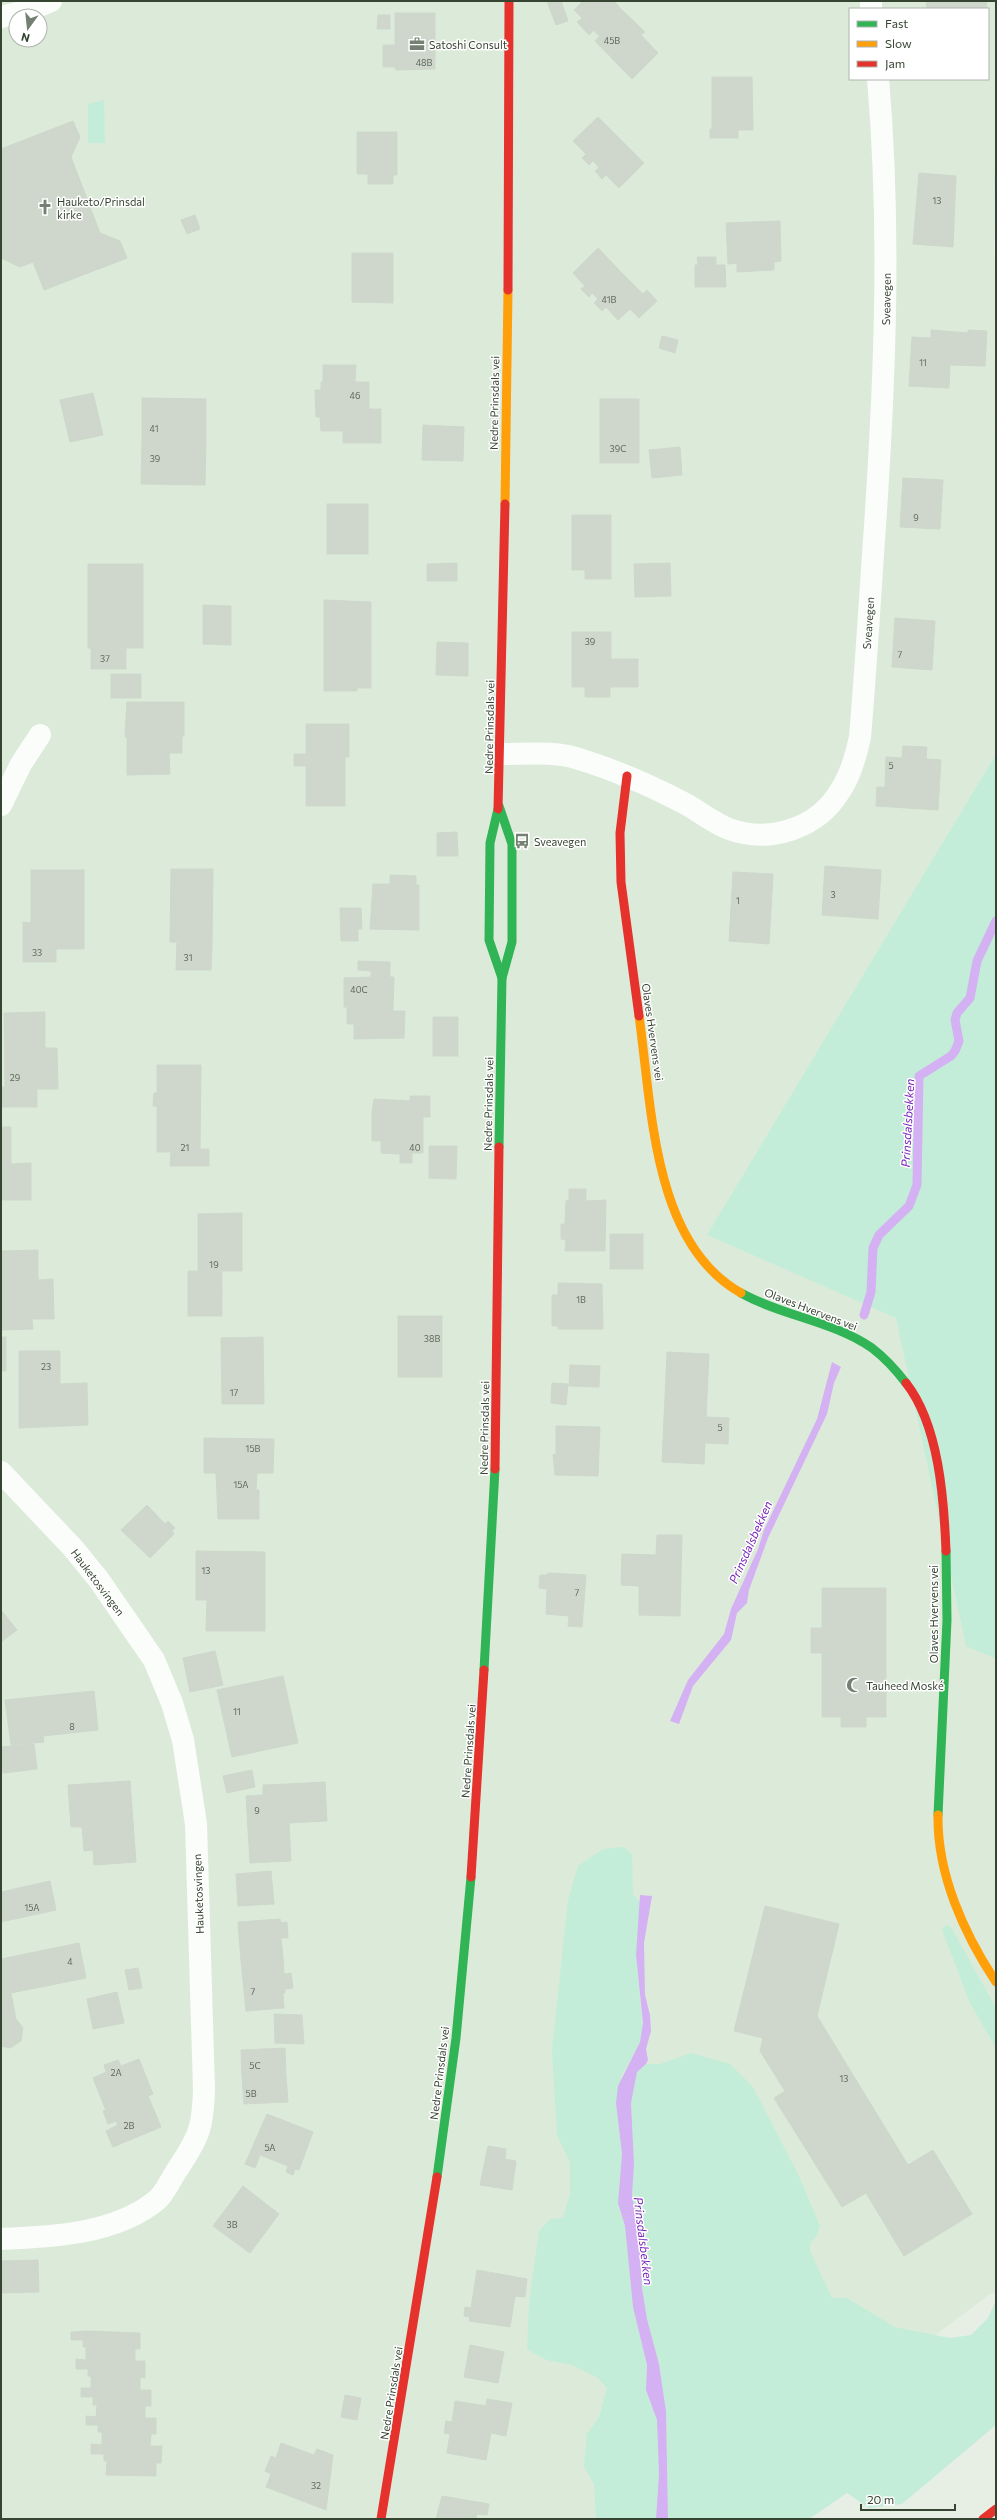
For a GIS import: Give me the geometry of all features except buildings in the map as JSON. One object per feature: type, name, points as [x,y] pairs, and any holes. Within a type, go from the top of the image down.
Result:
[{"type":"main road","name":"Nedre Prinsdals vei","points":[[502,978],[489,940],[490,844],[499,806],[501,754],[508,280],[509,1]]},
{"type":"main road","name":"Olaves Hvervens vei","points":[[627,776],[620,833],[621,882],[659,1160],[669,1198],[681,1229],[701,1259],[732,1288],[757,1302],[848,1335],[878,1350],[901,1374],[926,1417],[935,1452],[945,1527],[947,1633],[939,1813],[940,1850],[961,1913],[979,1953],[996,1982]]},
{"type":"main road","name":"Nedre Prinsdals vei","points":[[381,2519],[446,2120],[470,1900],[494,1511],[502,978],[512,942],[512,844],[499,806]]},
{"type":"main road","points":[[983,2519],[996,2509]]},
{"type":"street","points":[[1,17],[29,10],[50,1]]},
{"type":"street","name":"Sveavegen","points":[[501,754],[538,754],[577,758],[627,776],[670,796],[729,829],[767,835],[792,830],[829,806],[840,791],[855,758],[860,737],[883,391],[886,219],[878,80]]},
{"type":"street","points":[[1,805],[21,764],[40,735]]},
{"type":"street","name":"Hauketosvingen","points":[[1,1472],[73,1548],[99,1580],[154,1660],[172,1703],[183,1740],[196,1824],[204,2089],[203,2120],[194,2145],[158,2199],[136,2214],[78,2233],[56,2237],[1,2239]]},
{"type":"shaded area","points":[[1,1],[996,1],[996,170],[994,176],[996,754],[708,1235],[896,1318],[996,1656],[996,2293],[990,2294],[692,2519],[1,2519]]},
{"type":"shaded area","name":"Prinsdalsbekken","points":[[832,1362],[841,1367],[834,1383],[827,1414],[768,1538],[749,1590],[747,1603],[737,1613],[731,1640],[693,1686],[679,1724],[670,1721],[688,1680],[724,1634],[731,1609],[758,1549],[764,1530],[817,1419]]},
{"type":"shaded area","points":[[640,1895],[652,1896],[644,1943],[645,1995],[650,2015],[651,2031],[646,2049],[648,2060],[646,2064],[637,2072],[631,2103],[634,2164],[632,2196],[639,2230],[642,2288],[647,2319],[659,2364],[666,2411],[668,2519],[656,2519],[659,2474],[657,2420],[646,2390],[647,2365],[633,2307],[625,2226],[618,2203],[622,2154],[616,2103],[618,2086],[640,2042],[643,2023],[636,1955]]},
{"type":"green space","points":[[104,100],[105,143],[88,143],[88,104]]},
{"type":"green space","points":[[996,170],[996,298],[994,176]]},
{"type":"green space","points":[[996,754],[996,1659],[966,1646],[896,1318],[707,1235]]},
{"type":"green space","points":[[624,1847],[632,1854],[633,1894],[640,1902],[636,1955],[643,2031],[640,2042],[622,2075],[616,2103],[622,2154],[619,2190],[620,2211],[625,2226],[633,2307],[647,2365],[646,2390],[657,2420],[659,2474],[656,2519],[596,2519],[594,2484],[584,2467],[587,2434],[599,2417],[607,2388],[598,2378],[572,2365],[546,2360],[527,2349],[529,2302],[539,2231],[550,2219],[563,2218],[570,2194],[570,2163],[557,2135],[552,2050],[568,1900],[578,1866],[603,1849]]},
{"type":"green space","points":[[946,1925],[951,1927],[996,2008],[996,2048],[970,2003],[942,1930]]},
{"type":"green space","points":[[691,2053],[730,2064],[753,2087],[798,2174],[820,2226],[816,2237],[810,2243],[810,2251],[832,2298],[847,2298],[895,2327],[950,2338],[971,2335],[988,2318],[996,2300],[996,2425],[902,2504],[869,2508],[847,2493],[809,2519],[668,2519],[666,2411],[659,2364],[647,2319],[642,2288],[632,2196],[634,2164],[631,2103],[637,2072],[641,2068],[646,2064],[660,2064]]},
{"type":"waterway","name":"Prinsdalsbekken","points":[[864,1315],[871,1292],[873,1248],[879,1235],[909,1206],[917,1185],[919,1076],[951,1056],[955,1051],[959,1041],[955,1020],[957,1013],[970,998],[977,961],[996,921]]},
{"type":"traffic: fast","points":[[499,806],[512,844],[512,942],[502,978],[499,1147]]},
{"type":"traffic: fast","points":[[498,809],[490,843],[489,940],[502,978]]},
{"type":"traffic: fast","points":[[741,1293],[773,1308],[841,1331],[857,1339],[872,1348],[881,1356],[906,1383]]},
{"type":"traffic: fast","points":[[484,1670],[495,1469]]},
{"type":"traffic: fast","points":[[938,1815],[947,1620],[946,1551]]},
{"type":"traffic: fast","points":[[437,2177],[456,2038],[471,1877]]},
{"type":"traffic: slow","points":[[505,504],[508,290]]},
{"type":"traffic: slow","points":[[639,1016],[654,1130],[662,1170],[673,1207],[689,1241],[712,1270],[741,1293]]},
{"type":"traffic: slow","points":[[938,1815],[939,1837],[947,1881],[963,1924],[996,1982]]},
{"type":"traffic: jam","points":[[508,290],[509,1]]},
{"type":"traffic: jam","points":[[498,809],[505,504]]},
{"type":"traffic: jam","points":[[627,776],[620,833],[621,882],[639,1016]]},
{"type":"traffic: jam","points":[[495,1469],[499,1147]]},
{"type":"traffic: jam","points":[[906,1383],[917,1400],[933,1441],[938,1463],[944,1509],[946,1551]]},
{"type":"traffic: jam","points":[[471,1877],[484,1670]]},
{"type":"traffic: jam","points":[[381,2519],[437,2177]]},
{"type":"traffic: jam","points":[[983,2519],[996,2509]]},
{"type":"place","name":"Satoshi Consult","points":[[417,44]]},
{"type":"place","name":"Hauketo/Prinsdal kirke","points":[[45,207]]},
{"type":"place","name":"Sveavegen","points":[[522,841]]},
{"type":"place","name":"Tauheed Moské","points":[[854,1685]]}]
